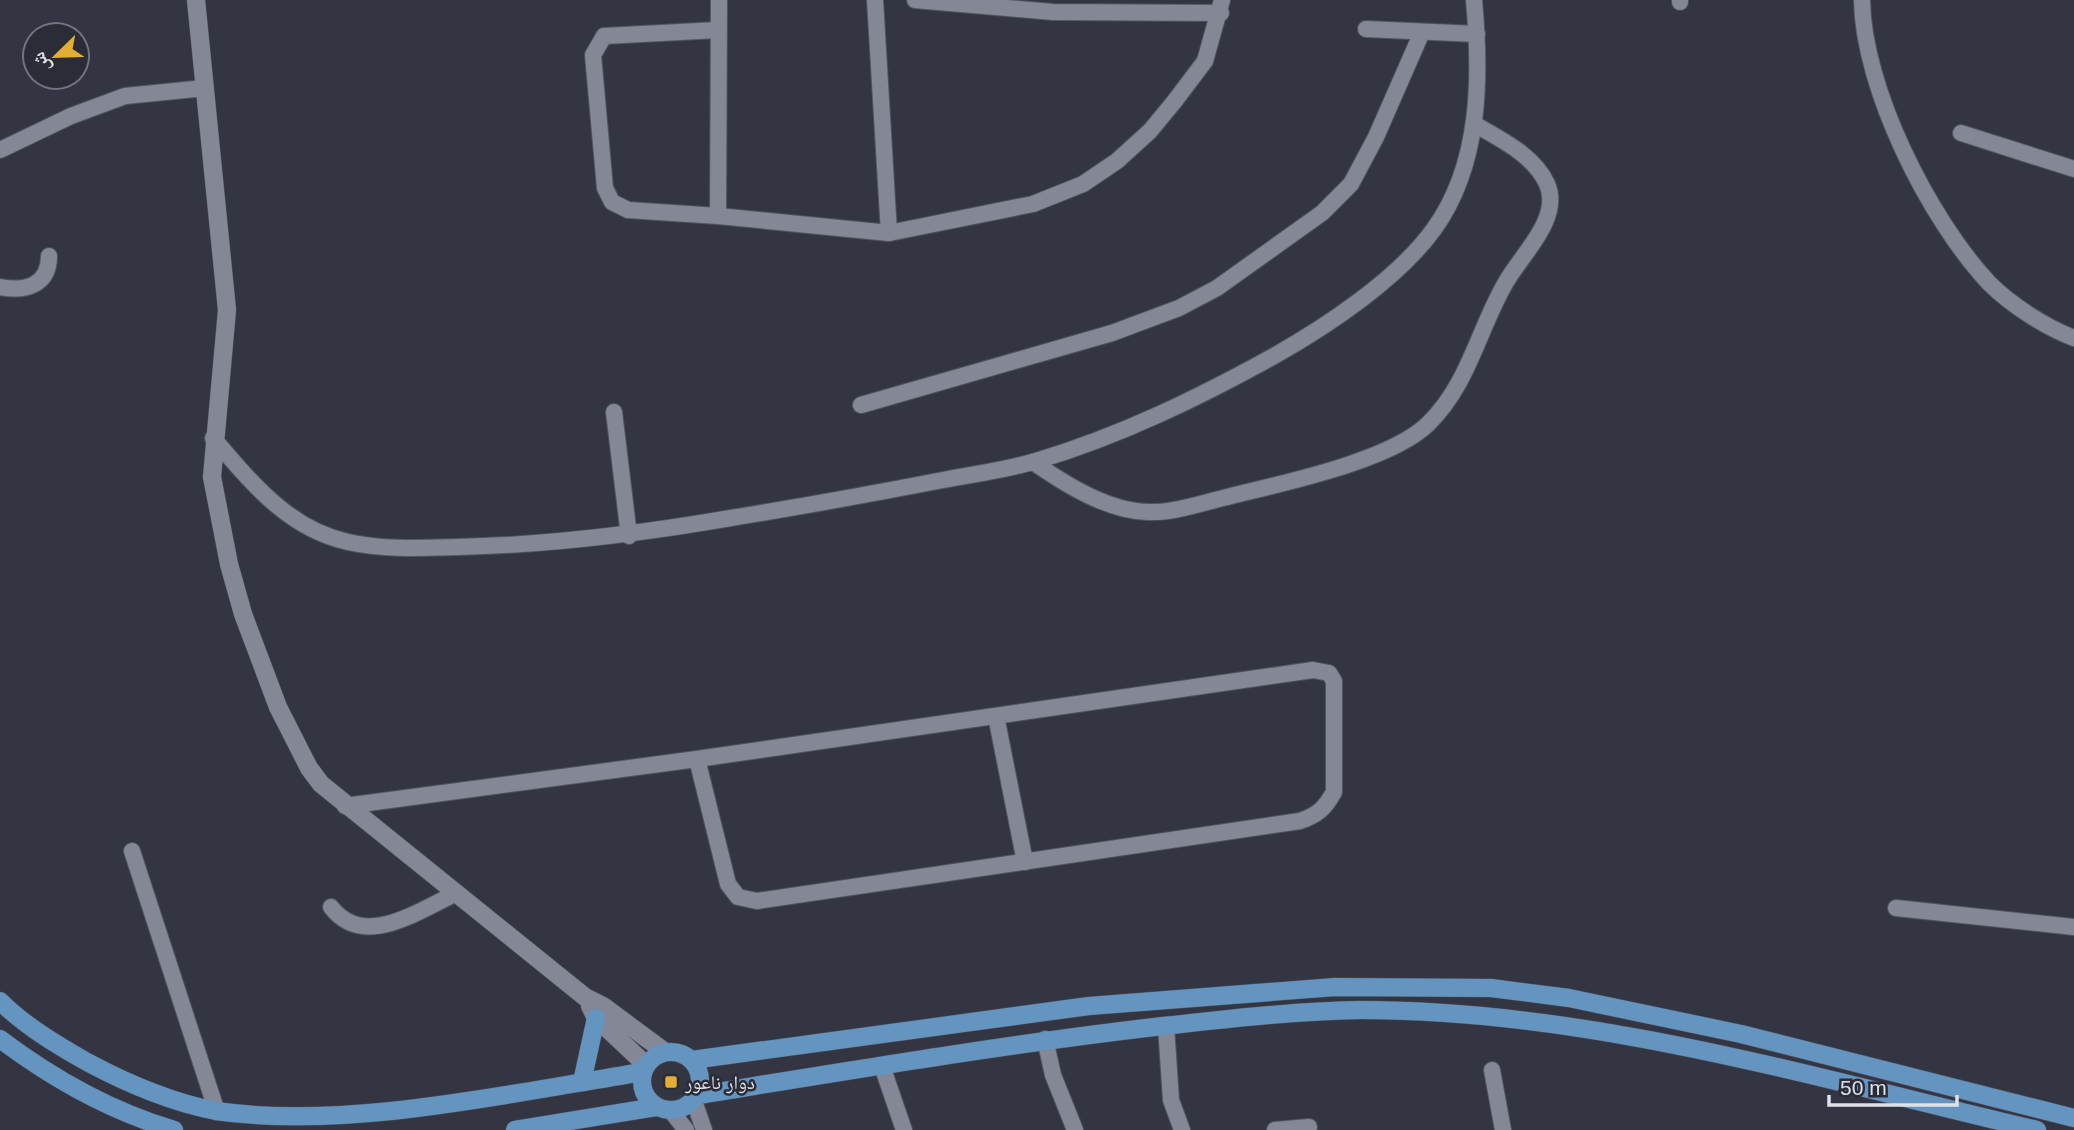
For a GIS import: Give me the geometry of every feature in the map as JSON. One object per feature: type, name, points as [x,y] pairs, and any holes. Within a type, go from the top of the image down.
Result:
[{"type":"main road","points":[[692,1060],[1089,1006],[1335,987],[1491,988],[1569,998],[1741,1034],[2074,1118]]},
{"type":"main road","points":[[0,1002],[34,1028],[111,1075],[150,1092],[217,1112],[273,1118],[355,1116],[424,1109],[582,1082],[645,1068],[665,1052],[680,1053],[692,1060],[701,1077],[696,1098]]},
{"type":"main road","points":[[515,1130],[664,1109],[684,1109],[696,1098],[1045,1039],[1262,1015],[1362,1010],[1543,1022],[1670,1044],[2038,1130]]},
{"type":"main road","points":[[582,1082],[596,1018]]},
{"type":"main road","points":[[0,1039],[65,1083],[109,1107],[174,1130]]},
{"type":"main road","points":[[645,1068],[642,1085],[646,1098],[664,1109]]},
{"type":"street","points":[[196,0],[227,310],[212,477],[219,521],[243,614],[278,707],[309,768],[345,806],[585,997],[603,1006],[665,1052]]},
{"type":"street","points":[[718,216],[719,0]]},
{"type":"street","points":[[875,0],[889,233]]},
{"type":"street","points":[[718,30],[604,36],[593,55],[605,188],[612,202],[628,210],[889,233],[1033,204],[1083,184],[1117,161],[1150,131],[1205,61],[1222,6],[1052,12],[915,0]]},
{"type":"street","points":[[214,438],[268,501],[302,524],[346,542],[413,549],[491,547],[629,536],[856,497],[1033,462],[1157,416],[1222,385],[1309,337],[1378,287],[1434,229],[1458,184],[1475,124],[1477,34],[1474,0]]},
{"type":"street","points":[[1861,0],[1862,29],[1872,71],[1905,153],[1955,242],[1991,284],[2057,332],[2074,338]]},
{"type":"street","points":[[1366,29],[1477,34]]},
{"type":"street","points":[[861,405],[1112,333],[1179,308],[1217,288],[1322,213],[1351,184],[1376,137],[1422,32]]},
{"type":"street","points":[[0,150],[71,116],[125,96],[205,88]]},
{"type":"street","points":[[1033,462],[1059,480],[1098,498],[1122,508],[1149,512],[1184,507],[1345,466],[1386,449],[1426,426],[1457,390],[1492,307],[1549,213],[1547,184],[1537,168],[1517,149],[1475,124]]},
{"type":"street","points":[[1961,133],[2074,169]]},
{"type":"street","points":[[0,287],[30,287],[44,280],[49,270],[49,256]]},
{"type":"street","points":[[614,412],[629,536]]},
{"type":"street","points":[[345,806],[697,759],[1313,670],[1329,673],[1334,681],[1334,792],[1325,808],[1315,816],[1300,821],[757,901],[738,897],[728,884],[697,759]]},
{"type":"street","points":[[996,716],[1025,862]]},
{"type":"street","points":[[132,851],[217,1112]]},
{"type":"street","points":[[331,907],[342,922],[361,928],[382,926],[457,893]]},
{"type":"street","points":[[1896,908],[2074,927]]},
{"type":"street","points":[[585,997],[596,1018],[645,1068]]},
{"type":"street","points":[[1166,1026],[1171,1100],[1182,1130]]},
{"type":"street","points":[[1045,1039],[1053,1075],[1075,1130]]},
{"type":"street","points":[[882,1066],[904,1130]]},
{"type":"street","points":[[1492,1070],[1503,1130]]},
{"type":"street","points":[[696,1098],[704,1130]]},
{"type":"street","points":[[664,1109],[686,1130]]},
{"type":"street","points":[[1275,1130],[1309,1127]]},
{"type":"place","name":"دوار ناعور","points":[[671,1082]]}]
